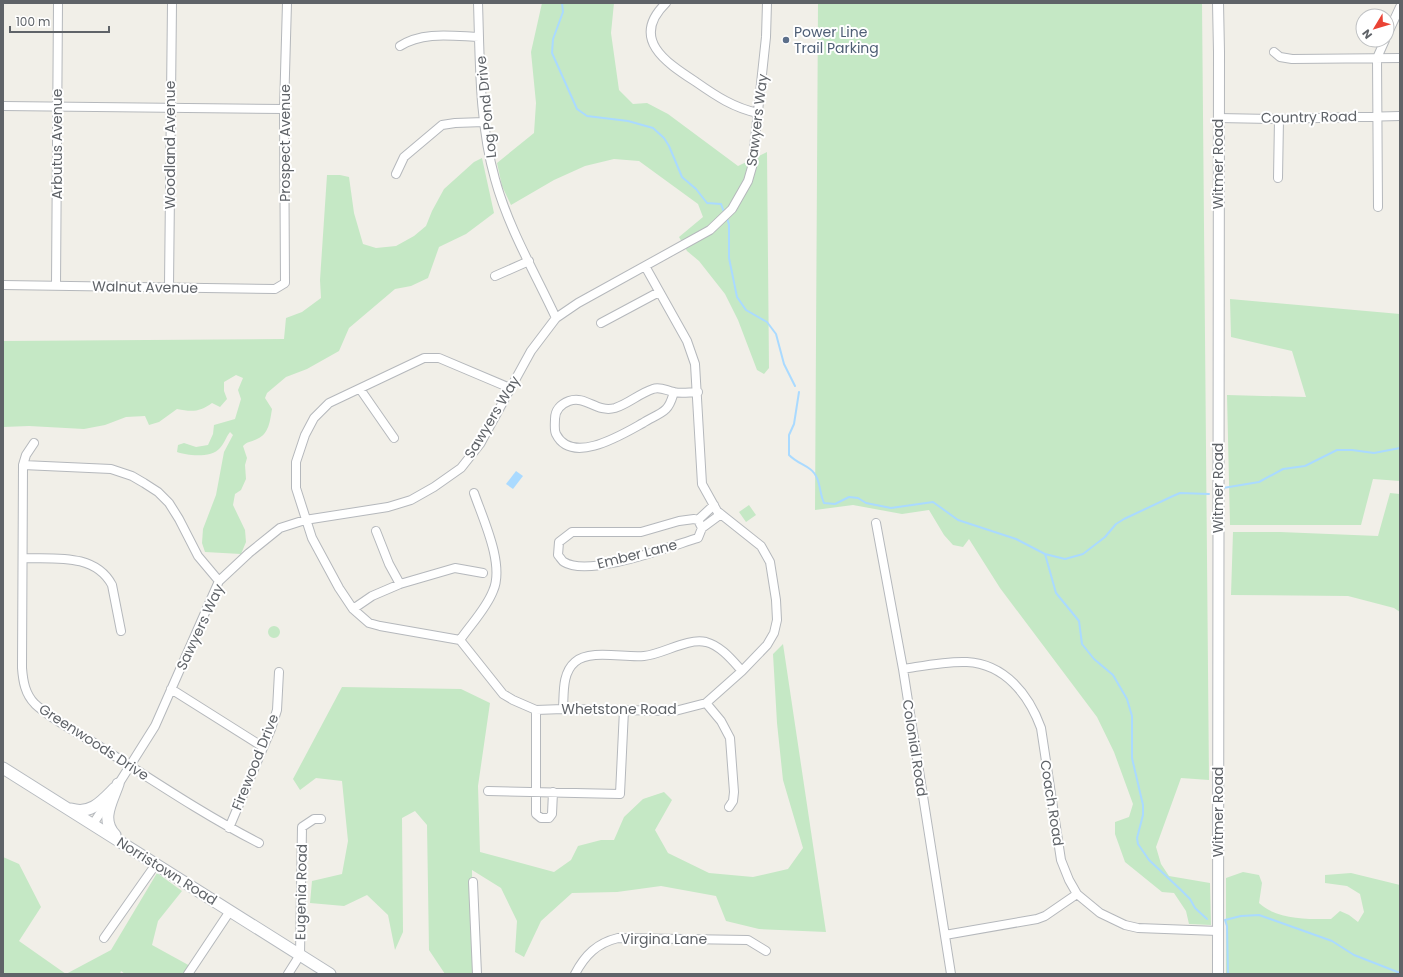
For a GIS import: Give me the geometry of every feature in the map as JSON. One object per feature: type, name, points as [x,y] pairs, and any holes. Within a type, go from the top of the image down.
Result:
[{"type":"main road","name":"Norristown Road","points":[[3,768],[330,974]]},
{"type":"main road","points":[[67,808],[83,811],[91,809],[100,803],[118,784]]},
{"type":"main road","points":[[118,784],[110,807],[107,823],[110,830],[122,843]]},
{"type":"street","name":"Arbutus Avenue","points":[[56,286],[58,3]]},
{"type":"street","name":"Woodland Avenue","points":[[169,286],[172,3]]},
{"type":"street","name":"Prospect Avenue","points":[[285,284],[284,109],[287,3]]},
{"type":"street","name":"Log Pond Drive","points":[[478,3],[484,122],[494,178],[501,198],[556,318]]},
{"type":"street","points":[[666,3],[653,20],[651,33],[653,44],[659,54],[667,63],[727,103],[741,110],[758,113]]},
{"type":"street","name":"Sawyers Way","points":[[93,824],[155,726],[219,581],[249,553],[280,528],[305,520],[388,507],[411,500],[434,488],[461,468],[480,444],[531,351],[556,318],[578,303],[710,230],[732,209],[748,182],[752,167],[766,37],[767,3]]},
{"type":"street","name":"Witmer Road","points":[[1218,3],[1218,974]]},
{"type":"street","points":[[1395,18],[1400,7]]},
{"type":"street","points":[[400,46],[408,41],[421,37],[479,37]]},
{"type":"street","points":[[1378,207],[1377,58],[1381,48]]},
{"type":"street","points":[[1274,52],[1280,57],[1292,59],[1400,58]]},
{"type":"street","points":[[3,106],[170,109],[284,109]]},
{"type":"street","name":"Country Road","points":[[1218,118],[1279,119],[1400,116]]},
{"type":"street","points":[[1278,178],[1279,119]]},
{"type":"street","points":[[396,174],[404,157],[442,125],[484,122]]},
{"type":"street","points":[[495,276],[529,261]]},
{"type":"street","name":"Whetstone Road","points":[[460,640],[503,694],[536,710],[675,711],[706,703],[742,671],[767,645],[774,633],[777,620],[776,600],[770,562],[767,553],[761,546],[721,514],[702,484],[702,459],[698,433],[698,392],[695,364],[687,341],[645,266]]},
{"type":"street","name":"Walnut Avenue","points":[[3,285],[169,286],[275,289],[285,284]]},
{"type":"street","points":[[601,324],[660,292]]},
{"type":"street","points":[[474,493],[496,560],[497,578],[493,593],[460,640],[369,623],[353,609],[339,588],[312,538],[305,520],[296,488],[296,462],[305,435],[314,418],[329,404],[410,363],[424,358],[439,358],[510,388]]},
{"type":"street","points":[[674,392],[667,408],[662,412],[599,445],[584,448],[571,446],[562,441],[556,433],[555,413],[560,406],[567,402],[582,400],[599,409],[615,408],[655,388],[667,389],[674,392],[698,392]]},
{"type":"street","points":[[360,389],[394,438]]},
{"type":"street","name":"Greenwoods Drive","points":[[34,443],[26,455],[23,465],[24,558],[22,668],[23,682],[28,695],[42,709],[130,766],[229,828],[259,843]]},
{"type":"street","points":[[23,465],[111,469],[138,480],[158,492],[169,503],[198,556],[219,581]]},
{"type":"street","name":"Ember Lane","points":[[700,524],[694,519],[679,521],[641,532],[572,532],[559,542],[558,555],[564,562],[577,566],[596,566],[698,538],[700,524],[714,505]]},
{"type":"street","name":"Ember Lane","points":[[700,524],[721,514]]},
{"type":"street","name":"Colonial Road","points":[[876,523],[903,669],[951,974]]},
{"type":"street","points":[[376,532],[389,564],[400,584]]},
{"type":"street","points":[[24,558],[79,560],[98,569],[109,579],[112,586],[121,631]]},
{"type":"street","points":[[353,609],[372,596],[400,584],[455,568],[482,573]]},
{"type":"street","points":[[563,709],[566,673],[575,662],[586,656],[641,656],[688,644],[707,642],[718,647],[742,671]]},
{"type":"street","name":"Coach Road","points":[[903,669],[968,662],[981,665],[1002,674],[1022,692],[1035,712],[1041,728],[1061,860],[1069,880],[1077,894],[1100,913],[1125,925],[1138,928],[1218,931]]},
{"type":"street","name":"Firewood Drive","points":[[229,828],[277,710],[279,672]]},
{"type":"street","points":[[171,689],[263,747]]},
{"type":"street","points":[[706,703],[721,721],[730,738],[734,792],[733,801],[729,807]]},
{"type":"street","points":[[536,710],[536,814],[541,818],[549,818],[552,814],[553,792]]},
{"type":"street","points":[[488,791],[620,794],[624,710]]},
{"type":"street","name":"Eugenia Road","points":[[288,974],[300,955],[302,827],[314,819],[321,819]]},
{"type":"street","points":[[104,938],[156,864]]},
{"type":"street","points":[[473,882],[477,974]]},
{"type":"street","points":[[945,935],[1038,919],[1045,916],[1077,894]]},
{"type":"street","points":[[188,974],[230,911]]},
{"type":"street","name":"Virgina Lane","points":[[575,974],[585,957],[593,950],[603,943],[618,938],[748,940],[766,951]]},
{"type":"green space","points":[[542,3],[614,3],[611,33],[619,90],[633,104],[647,103],[668,114],[738,166],[767,152],[769,368],[764,374],[757,370],[738,320],[725,294],[699,261],[687,251],[679,237],[703,217],[698,204],[639,161],[614,159],[585,166],[554,180],[511,205],[502,186],[497,163],[534,133],[536,103],[531,52]]},
{"type":"green space","points":[[818,3],[1202,3],[1209,780],[1181,778],[1156,847],[1161,864],[1169,876],[1210,883],[1211,925],[1189,924],[1186,911],[1174,893],[1162,892],[1125,862],[1115,834],[1115,822],[1129,817],[1133,804],[1114,752],[1097,717],[1000,588],[969,539],[963,547],[953,545],[944,535],[929,510],[902,514],[853,505],[815,510]]},
{"type":"green space","points":[[482,158],[494,213],[466,234],[439,247],[428,278],[411,286],[395,289],[349,328],[339,351],[307,369],[286,377],[267,393],[265,398],[272,409],[270,422],[261,437],[248,442],[243,446],[247,458],[245,465],[246,479],[241,490],[235,494],[233,505],[245,530],[246,542],[241,554],[205,552],[202,543],[203,529],[216,495],[224,452],[233,435],[230,432],[216,451],[206,455],[193,455],[177,452],[178,445],[184,443],[196,447],[208,445],[213,434],[214,425],[235,419],[241,399],[238,390],[243,378],[236,375],[224,382],[224,391],[227,399],[220,407],[212,403],[200,410],[187,411],[177,409],[159,422],[149,425],[145,416],[126,417],[105,425],[84,429],[29,426],[3,427],[3,341],[284,339],[286,318],[302,312],[321,298],[320,280],[327,175],[349,177],[354,213],[363,244],[376,248],[396,246],[414,236],[426,226],[444,189],[474,162]]},
{"type":"green space","points":[[1230,299],[1400,314],[1400,481],[1373,479],[1361,525],[1230,525],[1227,395],[1306,397],[1292,351],[1231,337]]},
{"type":"green space","points":[[1390,493],[1400,494],[1400,612],[1394,608],[1348,596],[1231,595],[1233,532],[1280,532],[1378,536]]},
{"type":"green space","points":[[749,505],[756,515],[746,522],[739,512]]},
{"type":"green space","points":[[272,626],[276,626],[280,632],[276,638],[272,638],[268,634],[268,630]]},
{"type":"green space","points":[[783,644],[826,932],[759,929],[726,921],[716,896],[661,886],[617,892],[572,893],[541,921],[524,957],[515,952],[517,921],[501,888],[472,870],[473,974],[445,974],[429,950],[427,825],[415,811],[402,818],[403,932],[395,950],[388,915],[367,895],[344,906],[310,903],[312,881],[342,874],[348,841],[342,781],[316,778],[300,790],[293,779],[342,687],[461,689],[490,703],[478,786],[480,852],[554,872],[571,860],[578,846],[601,840],[614,840],[624,817],[643,799],[664,792],[672,800],[655,830],[668,853],[709,873],[753,877],[788,869],[803,848],[783,780],[777,723],[773,654]]},
{"type":"green space","points":[[3,857],[19,864],[41,907],[19,941],[66,974],[3,974]]},
{"type":"green space","points":[[1243,872],[1259,875],[1262,883],[1259,903],[1266,909],[1283,916],[1302,918],[1331,919],[1340,911],[1349,915],[1358,922],[1364,912],[1360,894],[1347,886],[1325,883],[1325,875],[1351,873],[1400,885],[1400,974],[1226,974],[1226,878]]},
{"type":"green space","points":[[157,873],[182,891],[158,921],[152,945],[192,967],[188,974],[125,974],[121,971],[120,974],[66,974],[111,950]]},
{"type":"water","points":[[516,471],[523,476],[513,489],[506,484]]},
{"type":"waterway","points":[[562,3],[563,12],[553,39],[552,53],[577,109],[587,116],[628,121],[653,128],[664,138],[669,146],[682,177],[696,189],[707,203],[721,204],[724,212]]},
{"type":"waterway","points":[[727,218],[729,225],[729,258],[737,297],[746,310],[767,322],[776,334],[784,364],[795,386]]},
{"type":"waterway","points":[[799,392],[794,424],[789,435],[789,455],[814,472],[824,503],[835,504],[849,497],[858,498],[866,503],[891,508],[933,502],[958,520],[1016,539],[1045,554],[1065,559],[1083,554],[1105,537],[1116,524],[1124,519],[1173,496],[1180,493],[1209,494]]},
{"type":"waterway","points":[[1223,488],[1259,482],[1283,469],[1305,466],[1337,450],[1352,450],[1374,453],[1400,448]]},
{"type":"waterway","points":[[1045,554],[1056,593],[1079,621],[1082,644],[1094,659],[1113,675],[1127,699],[1132,716],[1132,758],[1143,805],[1143,815],[1137,838],[1138,844],[1149,860],[1190,899],[1195,908],[1207,919]]},
{"type":"waterway","points":[[1228,974],[1227,926],[1225,920],[1241,916],[1259,915],[1332,941],[1354,955],[1400,973]]},
{"type":"place","name":"Power Line Trail Parking","points":[[786,40]]}]
